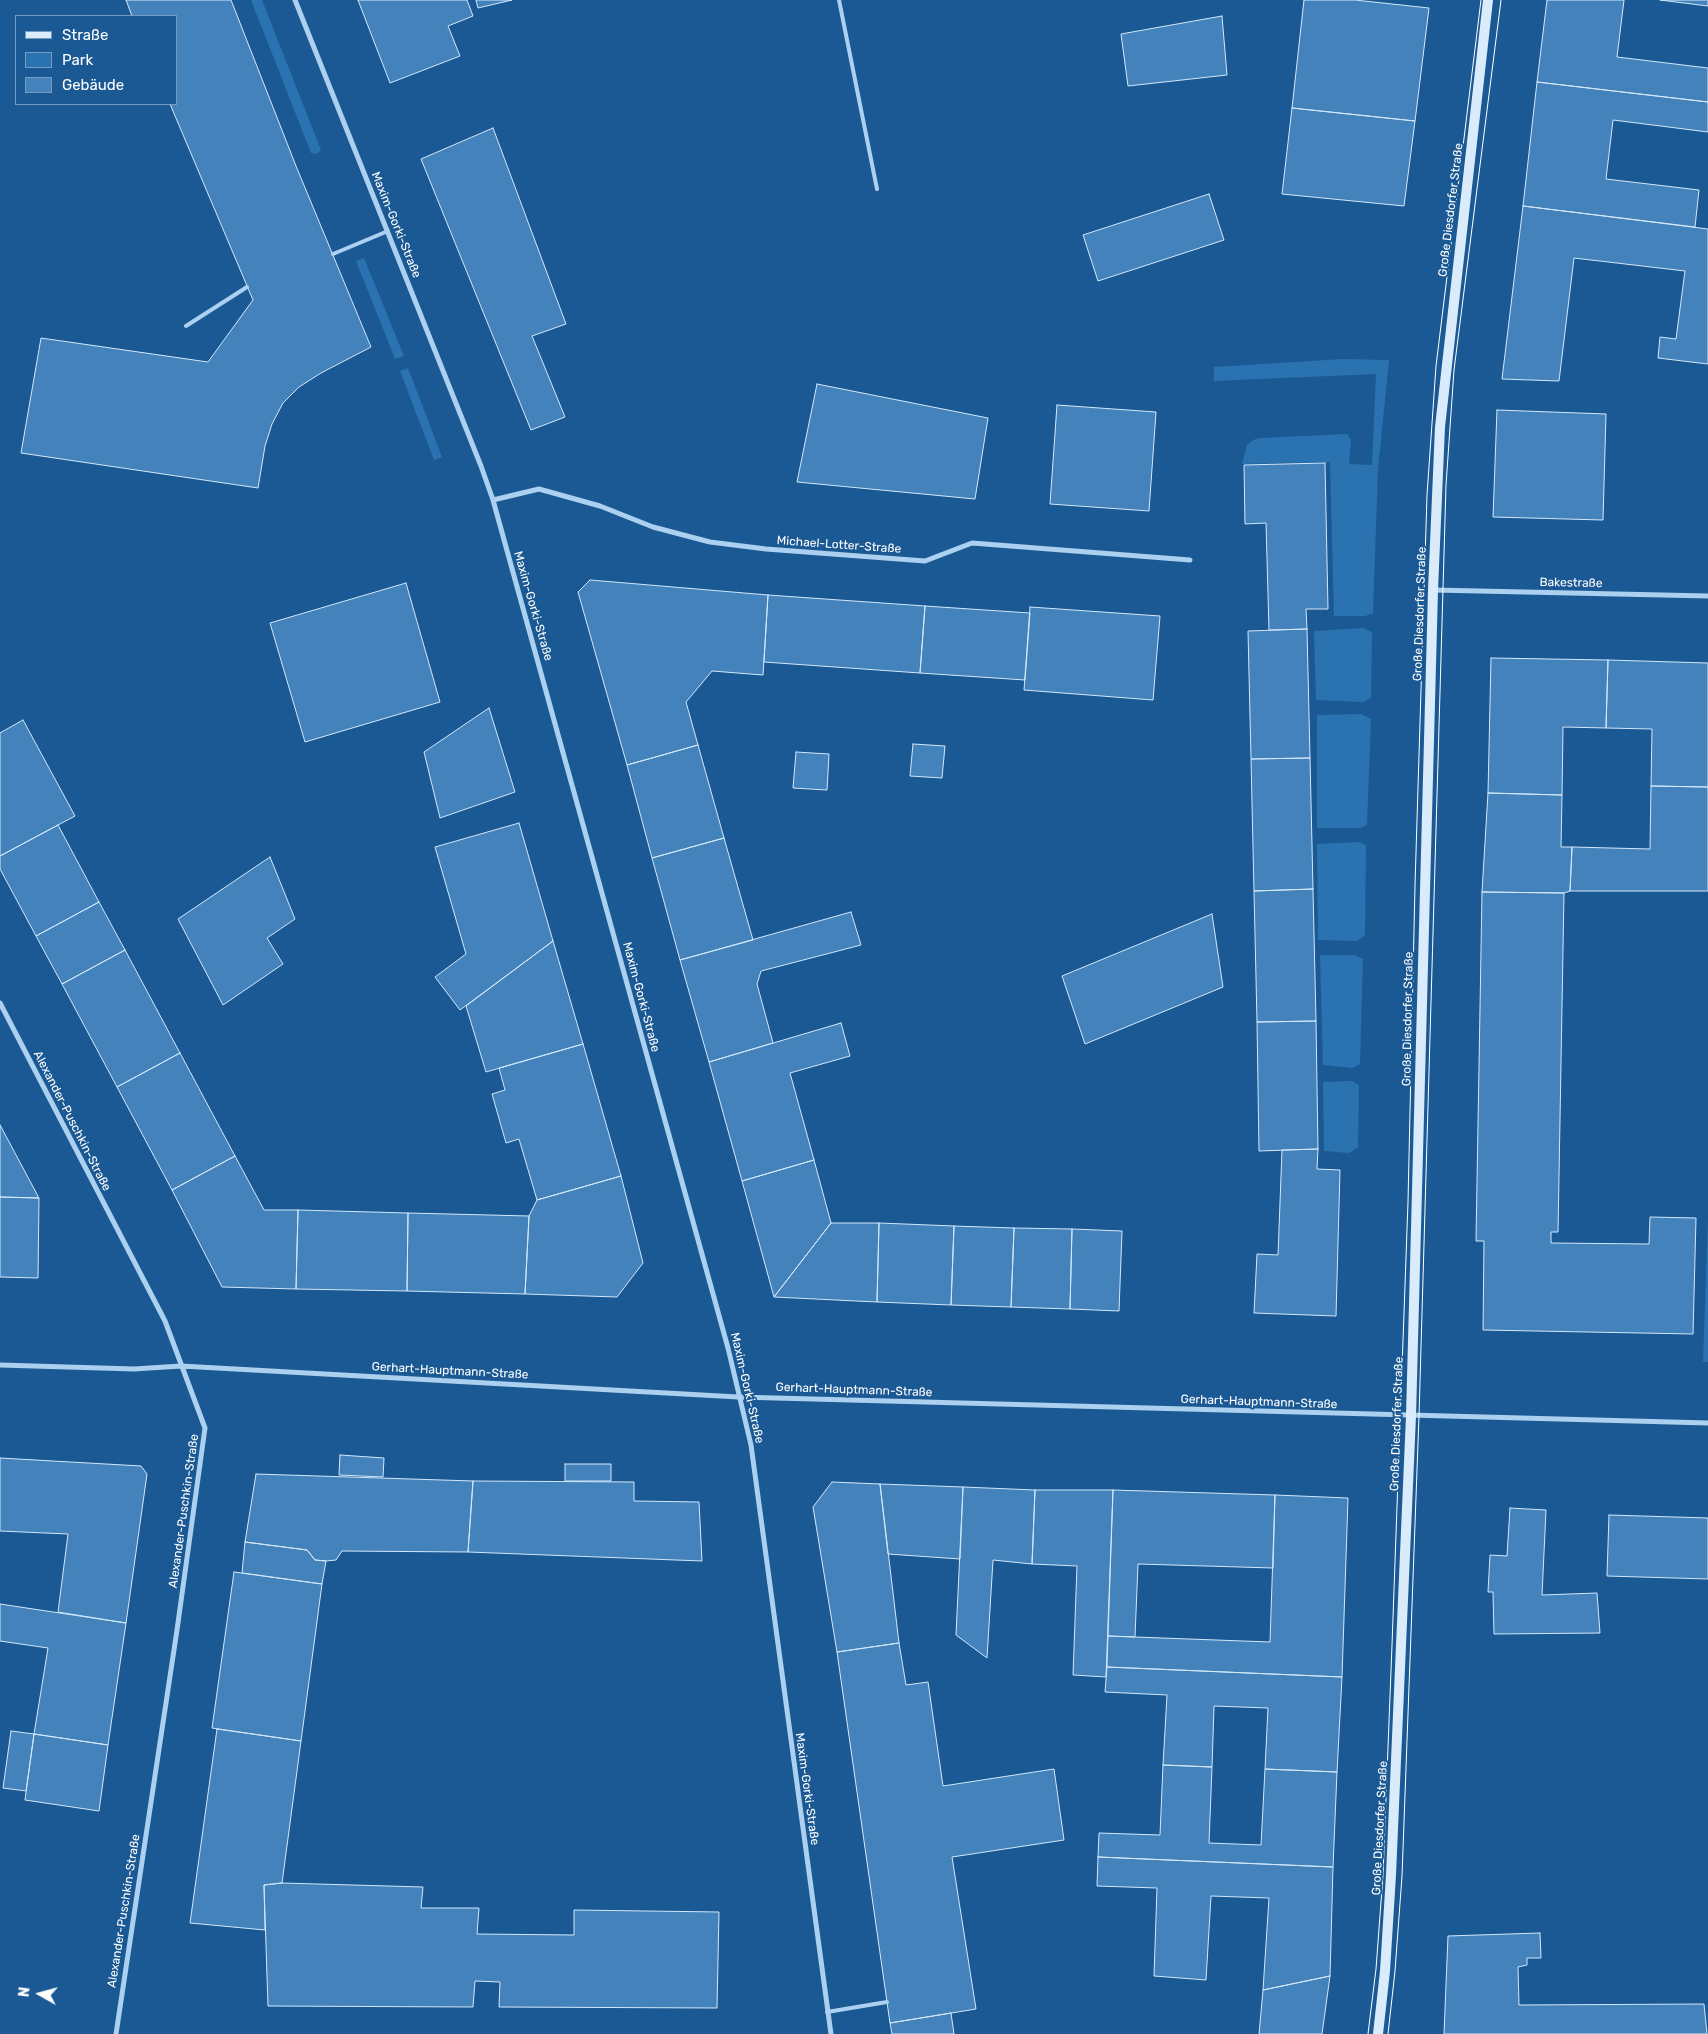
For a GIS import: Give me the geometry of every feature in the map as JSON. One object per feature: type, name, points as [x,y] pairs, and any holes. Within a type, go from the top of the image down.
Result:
[{"type":"street","name":"Maxim-Gorki-Straße","points":[[295,0],[493,500],[723,1329],[751,1445],[831,2034]]},
{"type":"street","name":"Große Diesdorfer Straße","points":[[1378,2034],[1385,1971],[1391,1875],[1411,1416],[1433,590],[1442,408],[1451,313],[1489,2]]},
{"type":"street","name":"Michael-Lotter-Straße","points":[[493,500],[539,489],[600,506],[653,527],[710,542],[776,550],[926,561],[972,543],[1190,560]]},
{"type":"street","name":"Bakestraße","points":[[1433,590],[1708,596]]},
{"type":"street","name":"Alexander-Puschkin-Straße","points":[[0,1003],[165,1321],[205,1428],[177,1630],[116,2034]]},
{"type":"street","name":"Gerhart-Hauptmann-Straße","points":[[0,1365],[134,1369],[181,1366],[738,1397],[1708,1423]]},
{"type":"lane","points":[[839,0],[877,189]]},
{"type":"lane","points":[[333,254],[388,231]]},
{"type":"lane","points":[[186,326],[247,287]]},
{"type":"lane","points":[[827,2012],[887,2002]]},
{"type":"green space","points":[[251,0],[262,0],[321,150],[317,154],[311,153]]},
{"type":"green space","points":[[364,258],[404,356],[395,359],[356,261]]},
{"type":"green space","points":[[1343,359],[1389,360],[1378,469],[1373,613],[1365,616],[1334,616],[1330,462],[1242,464],[1247,445],[1253,440],[1260,438],[1347,434],[1351,440],[1349,464],[1372,465],[1376,374],[1214,381],[1214,367]]},
{"type":"green space","points":[[408,368],[442,457],[434,460],[400,371]]},
{"type":"green space","points":[[1363,628],[1372,632],[1371,698],[1363,702],[1316,700],[1314,631]]},
{"type":"green space","points":[[1361,714],[1371,719],[1367,825],[1360,828],[1317,828],[1317,715]]},
{"type":"green space","points":[[1359,842],[1366,845],[1365,936],[1356,941],[1318,940],[1317,844]]},
{"type":"green space","points":[[1320,955],[1355,955],[1363,959],[1360,1064],[1352,1068],[1323,1065]]},
{"type":"green space","points":[[1352,1081],[1359,1085],[1358,1147],[1349,1153],[1324,1151],[1323,1082]]},
{"type":"green space","points":[[1708,1219],[1708,1362],[1703,1362]]},
{"type":"building","points":[[126,0],[231,0],[296,166],[371,347],[321,373],[299,387],[283,403],[272,424],[265,446],[258,488],[21,453],[41,338],[208,362],[253,300],[170,105],[178,105],[178,15],[132,15]]},
{"type":"building","points":[[358,0],[467,0],[473,16],[448,26],[460,56],[390,83]]},
{"type":"building","points":[[476,0],[512,0],[478,8]]},
{"type":"building","points":[[1304,0],[1355,0],[1429,8],[1415,121],[1292,108]]},
{"type":"building","points":[[1547,0],[1624,0],[1617,57],[1708,68],[1708,102],[1537,82]]},
{"type":"building","points":[[1660,0],[1708,0],[1708,6]]},
{"type":"building","points":[[1222,16],[1227,75],[1128,86],[1121,34]]},
{"type":"building","points":[[1537,82],[1708,102],[1708,132],[1613,120],[1606,179],[1699,190],[1695,227],[1523,206]]},
{"type":"building","points":[[1292,108],[1415,121],[1404,206],[1282,194]]},
{"type":"building","points":[[493,128],[566,324],[532,336],[565,417],[531,430],[421,159]]},
{"type":"building","points":[[1209,194],[1224,240],[1098,281],[1083,235]]},
{"type":"building","points":[[1523,206],[1708,229],[1708,364],[1658,358],[1660,337],[1676,339],[1685,271],[1574,258],[1559,381],[1502,379]]},
{"type":"building","points":[[817,384],[988,418],[975,499],[797,482]]},
{"type":"building","points":[[1057,405],[1156,412],[1149,511],[1050,504]]},
{"type":"building","points":[[1497,410],[1606,414],[1603,520],[1493,517]]},
{"type":"building","points":[[1325,463],[1328,609],[1306,609],[1307,629],[1269,630],[1266,523],[1245,524],[1244,465]]},
{"type":"building","points":[[590,580],[768,595],[763,675],[712,671],[686,702],[698,745],[627,765],[578,592]]},
{"type":"building","points":[[406,583],[440,702],[305,742],[270,623]]},
{"type":"building","points":[[768,595],[925,606],[920,673],[764,662]]},
{"type":"building","points":[[925,606],[1030,613],[1025,680],[920,673]]},
{"type":"building","points":[[1030,607],[1160,616],[1153,700],[1024,690]]},
{"type":"building","points":[[1307,629],[1310,758],[1251,759],[1248,631]]},
{"type":"building","points":[[1491,658],[1608,660],[1606,728],[1563,727],[1562,795],[1488,793]]},
{"type":"building","points":[[1608,660],[1708,663],[1708,787],[1651,786],[1652,729],[1606,728]]},
{"type":"building","points":[[489,708],[515,792],[440,818],[424,752]]},
{"type":"building","points":[[23,720],[75,816],[0,856],[0,733]]},
{"type":"building","points":[[913,744],[945,746],[942,778],[910,776]]},
{"type":"building","points":[[698,745],[724,838],[652,858],[627,765]]},
{"type":"building","points":[[796,752],[829,754],[827,790],[793,788]]},
{"type":"building","points":[[1310,758],[1313,889],[1254,891],[1251,759]]},
{"type":"building","points":[[1651,786],[1708,787],[1708,891],[1570,891],[1572,847],[1650,849]]},
{"type":"building","points":[[1488,793],[1562,795],[1561,847],[1572,847],[1570,891],[1564,893],[1482,892]]},
{"type":"building","points":[[519,823],[553,941],[460,1010],[435,977],[466,954],[435,847]]},
{"type":"building","points":[[58,825],[99,902],[36,936],[0,869],[0,856]]},
{"type":"building","points":[[724,838],[753,940],[680,960],[652,858]]},
{"type":"building","points":[[270,857],[295,919],[267,938],[283,964],[223,1005],[178,919]]},
{"type":"building","points":[[1313,889],[1316,1021],[1257,1022],[1254,891]]},
{"type":"building","points":[[1482,892],[1564,893],[1558,1232],[1551,1232],[1551,1243],[1649,1244],[1650,1217],[1696,1218],[1693,1334],[1483,1330],[1484,1241],[1476,1241]]},
{"type":"building","points":[[99,902],[125,950],[62,984],[36,936]]},
{"type":"building","points":[[851,912],[861,945],[761,971],[757,984],[773,1043],[709,1062],[680,960]]},
{"type":"building","points":[[1212,914],[1223,987],[1085,1044],[1062,976]]},
{"type":"building","points":[[553,941],[583,1044],[486,1072],[466,1006]]},
{"type":"building","points":[[125,950],[180,1053],[117,1087],[62,984]]},
{"type":"building","points":[[1316,1021],[1318,1149],[1259,1151],[1257,1022]]},
{"type":"building","points":[[841,1023],[850,1056],[790,1073],[814,1160],[742,1181],[709,1062]]},
{"type":"building","points":[[583,1044],[621,1176],[537,1200],[519,1139],[506,1143],[492,1094],[505,1090],[499,1068]]},
{"type":"building","points":[[180,1053],[235,1156],[172,1190],[117,1087]]},
{"type":"building","points":[[0,1125],[39,1198],[0,1197]]},
{"type":"building","points":[[1318,1149],[1317,1169],[1340,1170],[1336,1316],[1254,1313],[1257,1254],[1278,1255],[1282,1150]]},
{"type":"building","points":[[235,1156],[264,1210],[298,1210],[296,1289],[222,1287],[172,1190]]},
{"type":"building","points":[[814,1160],[831,1223],[774,1297],[742,1181]]},
{"type":"building","points":[[621,1176],[643,1263],[617,1297],[525,1294],[529,1216],[537,1200]]},
{"type":"building","points":[[0,1197],[39,1198],[38,1278],[0,1277]]},
{"type":"building","points":[[298,1210],[408,1213],[407,1291],[296,1289]]},
{"type":"building","points":[[408,1213],[529,1216],[525,1294],[407,1291]]},
{"type":"building","points":[[831,1223],[879,1223],[877,1302],[774,1297]]},
{"type":"building","points":[[879,1223],[954,1226],[951,1305],[877,1302]]},
{"type":"building","points":[[954,1226],[1014,1228],[1011,1307],[951,1305]]},
{"type":"building","points":[[1014,1228],[1072,1229],[1070,1309],[1011,1307]]},
{"type":"building","points":[[1072,1229],[1122,1231],[1119,1311],[1070,1309]]},
{"type":"building","points":[[340,1455],[384,1458],[383,1477],[339,1475]]},
{"type":"building","points":[[0,1458],[141,1466],[147,1474],[126,1623],[58,1612],[68,1534],[0,1531]]},
{"type":"building","points":[[565,1464],[611,1464],[611,1481],[565,1481]]},
{"type":"building","points":[[256,1474],[473,1481],[468,1552],[342,1551],[336,1560],[326,1561],[315,1560],[307,1550],[245,1542]]},
{"type":"building","points":[[473,1481],[634,1482],[634,1501],[699,1502],[702,1561],[468,1552]]},
{"type":"building","points":[[832,1482],[880,1484],[899,1643],[837,1652],[813,1507]]},
{"type":"building","points":[[880,1484],[963,1487],[960,1559],[888,1554]]},
{"type":"building","points":[[963,1487],[1035,1490],[1032,1564],[993,1560],[987,1658],[956,1635]]},
{"type":"building","points":[[1035,1490],[1113,1490],[1106,1677],[1073,1675],[1077,1566],[1032,1564]]},
{"type":"building","points":[[1113,1490],[1275,1495],[1273,1568],[1138,1564],[1135,1637],[1108,1636]]},
{"type":"building","points":[[1275,1495],[1348,1498],[1342,1677],[1107,1667],[1108,1636],[1270,1642]]},
{"type":"building","points":[[1510,1508],[1546,1510],[1542,1595],[1597,1593],[1600,1633],[1494,1634],[1493,1592],[1488,1592],[1490,1555],[1507,1556]]},
{"type":"building","points":[[1609,1515],[1708,1518],[1708,1579],[1607,1576]]},
{"type":"building","points":[[245,1542],[307,1550],[315,1560],[326,1561],[322,1584],[242,1573]]},
{"type":"building","points":[[234,1572],[322,1584],[301,1741],[212,1728]]},
{"type":"building","points":[[0,1604],[126,1623],[108,1745],[34,1734],[48,1648],[0,1641]]},
{"type":"building","points":[[899,1643],[906,1685],[928,1682],[943,1786],[1054,1769],[1064,1840],[952,1857],[976,2009],[890,2023],[837,1652]]},
{"type":"building","points":[[1107,1667],[1342,1677],[1337,1772],[1265,1769],[1268,1708],[1214,1706],[1212,1767],[1163,1765],[1167,1695],[1105,1692]]},
{"type":"building","points":[[217,1729],[301,1741],[282,1883],[264,1885],[265,1930],[190,1923]]},
{"type":"building","points":[[11,1731],[34,1734],[26,1791],[3,1788]]},
{"type":"building","points":[[34,1734],[108,1745],[99,1811],[25,1800]]},
{"type":"building","points":[[1163,1765],[1212,1767],[1209,1843],[1261,1845],[1265,1769],[1337,1772],[1333,1867],[1098,1857],[1099,1833],[1160,1835]]},
{"type":"building","points":[[1098,1857],[1333,1867],[1330,1976],[1263,1990],[1269,1898],[1211,1896],[1206,1980],[1154,1976],[1157,1888],[1097,1886]]},
{"type":"building","points":[[282,1883],[423,1887],[421,1908],[479,1908],[477,1934],[574,1935],[574,1910],[719,1912],[717,2008],[499,2007],[500,1982],[475,1981],[473,2007],[268,2006],[264,1885]]},
{"type":"building","points":[[1540,1933],[1541,1958],[1527,1958],[1527,1965],[1518,1967],[1519,2005],[1704,2004],[1707,2034],[1444,2034],[1448,1936]]},
{"type":"building","points":[[1330,1976],[1322,2034],[1259,2034],[1263,1990]]},
{"type":"building","points":[[951,2013],[954,2034],[892,2034],[890,2023]]},
{"type":"tram line","points":[[1368,2034],[1376,1969],[1383,1875],[1392,1645],[1408,1202],[1415,885],[1427,495],[1436,366],[1481,0]]},
{"type":"tram line","points":[[1388,2034],[1402,1876],[1419,1416],[1446,485],[1454,370],[1501,0]]}]
